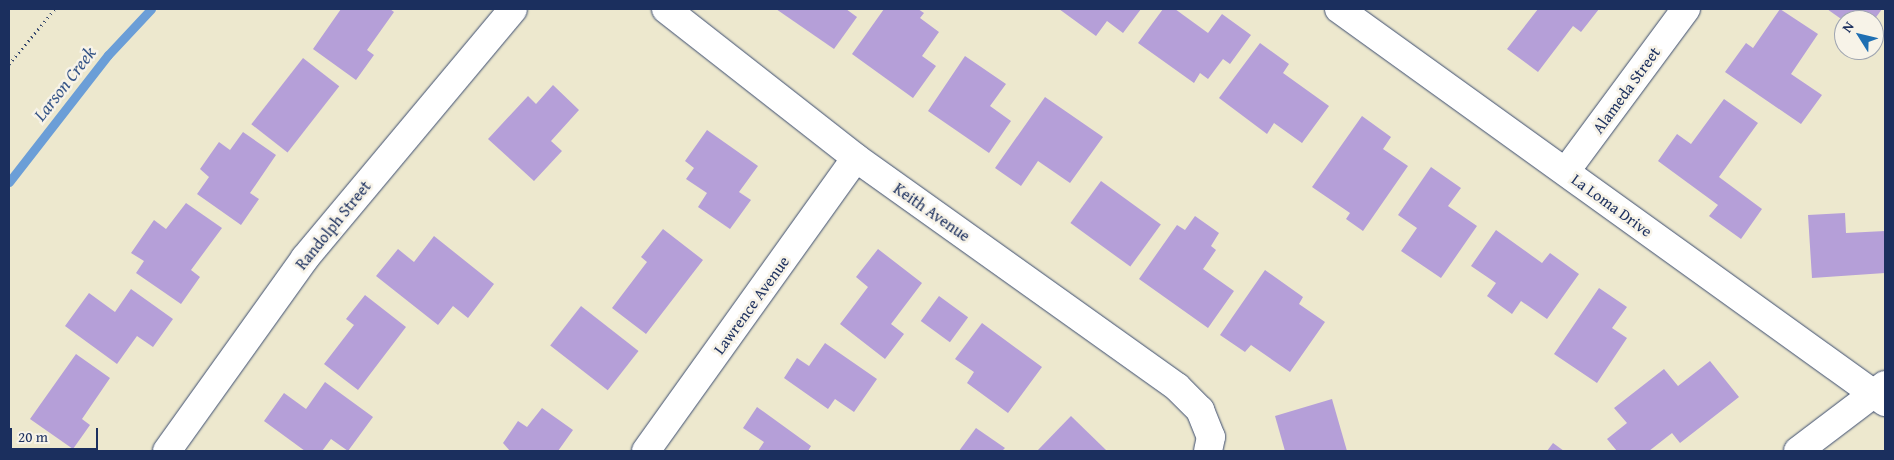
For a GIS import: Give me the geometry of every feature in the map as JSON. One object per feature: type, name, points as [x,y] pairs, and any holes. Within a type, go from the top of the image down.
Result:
[{"type":"street","name":"Randolph Street","points":[[167,451],[305,258],[513,9]]},
{"type":"street","name":"Keith Avenue","points":[[666,9],[856,158],[1177,386],[1200,410],[1211,438],[1208,451]]},
{"type":"street","name":"La Loma Drive","points":[[1339,9],[1882,394]]},
{"type":"street","name":"Alameda Street","points":[[1566,171],[1686,9]]},
{"type":"street","name":"Lawrence Avenue","points":[[646,451],[856,158]]},
{"type":"street","points":[[1798,451],[1882,394]]},
{"type":"path","points":[[9,64],[55,9]]},
{"type":"building","points":[[341,9],[390,9],[394,12],[367,50],[374,55],[356,80],[313,49]]},
{"type":"building","points":[[776,9],[846,9],[857,17],[834,49]]},
{"type":"building","points":[[884,9],[918,9],[924,13],[920,18],[939,32],[922,56],[936,66],[913,98],[852,54]]},
{"type":"building","points":[[1059,9],[1141,9],[1123,33],[1107,21],[1096,36]]},
{"type":"building","points":[[1163,9],[1175,9],[1208,33],[1222,14],[1251,35],[1230,64],[1223,59],[1208,79],[1200,73],[1194,83],[1138,43]]},
{"type":"building","points":[[1538,9],[1599,9],[1581,32],[1573,26],[1538,72],[1507,49]]},
{"type":"building","points":[[1780,9],[1818,34],[1791,74],[1822,95],[1801,124],[1725,72],[1746,43],[1753,48]]},
{"type":"building","points":[[1827,9],[1882,9],[1834,10],[1834,14]]},
{"type":"building","points":[[1260,43],[1289,64],[1283,73],[1329,106],[1302,143],[1274,123],[1267,134],[1219,98]]},
{"type":"building","points":[[965,56],[1006,84],[990,106],[1011,121],[989,153],[928,111]]},
{"type":"building","points":[[303,58],[339,86],[288,153],[251,124]]},
{"type":"building","points":[[553,85],[579,110],[551,141],[562,151],[534,181],[488,139],[528,96],[536,104]]},
{"type":"building","points":[[1045,97],[1103,137],[1070,183],[1038,161],[1021,186],[995,168]]},
{"type":"building","points":[[1724,99],[1758,123],[1719,177],[1762,209],[1741,239],[1709,216],[1718,205],[1658,161],[1677,134],[1691,144]]},
{"type":"building","points":[[1362,116],[1391,137],[1383,149],[1408,166],[1363,231],[1346,219],[1350,213],[1312,187]]},
{"type":"building","points":[[707,130],[758,166],[739,192],[751,200],[730,229],[698,207],[707,193],[686,179],[694,168],[685,161]]},
{"type":"building","points":[[243,132],[276,155],[250,193],[259,199],[241,225],[197,194],[209,177],[200,169],[219,142],[230,150]]},
{"type":"building","points":[[1431,167],[1461,188],[1448,206],[1477,226],[1441,278],[1401,251],[1417,228],[1398,215]]},
{"type":"building","points":[[1101,181],[1161,224],[1130,267],[1070,223]]},
{"type":"building","points":[[186,203],[222,228],[191,270],[200,277],[181,304],[136,273],[144,261],[131,253],[154,220],[166,229]]},
{"type":"building","points":[[1845,213],[1846,233],[1885,231],[1885,273],[1812,278],[1808,215]]},
{"type":"building","points":[[1195,216],[1219,233],[1211,246],[1216,250],[1203,269],[1234,291],[1208,328],[1139,279],[1177,225],[1185,230]]},
{"type":"building","points":[[663,229],[703,260],[646,334],[612,308],[647,262],[641,257]]},
{"type":"building","points":[[1496,230],[1542,263],[1550,253],[1579,274],[1547,319],[1521,301],[1512,314],[1487,296],[1496,283],[1471,266]]},
{"type":"building","points":[[434,236],[494,284],[468,318],[453,306],[438,325],[376,276],[398,249],[414,262]]},
{"type":"building","points":[[878,249],[922,283],[891,324],[904,334],[885,359],[840,324],[868,287],[856,277]]},
{"type":"building","points":[[1265,270],[1303,297],[1299,304],[1325,322],[1290,372],[1251,345],[1245,352],[1220,335]]},
{"type":"building","points":[[1599,288],[1627,307],[1612,328],[1627,338],[1597,383],[1554,354]]},
{"type":"building","points":[[131,289],[173,319],[153,347],[137,336],[117,364],[65,326],[89,293],[115,312]]},
{"type":"building","points":[[365,295],[406,327],[358,390],[324,364],[354,325],[346,319]]},
{"type":"building","points":[[939,296],[968,317],[950,342],[921,321]]},
{"type":"building","points":[[581,306],[639,351],[608,390],[550,345]]},
{"type":"building","points":[[982,323],[1042,367],[1008,413],[967,383],[974,372],[955,359]]},
{"type":"building","points":[[825,343],[877,379],[854,412],[835,399],[828,409],[784,378],[797,358],[809,366]]},
{"type":"building","points":[[76,354],[110,378],[82,419],[90,425],[73,449],[30,419]]},
{"type":"building","points":[[1710,361],[1739,397],[1680,443],[1672,433],[1649,451],[1617,451],[1607,439],[1627,423],[1614,408],[1664,369],[1678,386]]},
{"type":"building","points":[[325,382],[373,417],[348,451],[331,439],[322,451],[305,451],[264,421],[284,393],[306,409]]},
{"type":"building","points":[[1332,399],[1347,451],[1285,451],[1275,416]]},
{"type":"building","points":[[757,407],[811,446],[808,451],[758,451],[764,442],[743,428]]},
{"type":"building","points":[[542,408],[573,430],[558,451],[510,451],[503,443],[518,421],[527,427]]},
{"type":"building","points":[[1071,416],[1107,451],[1037,451]]},
{"type":"building","points":[[976,428],[1005,448],[1002,451],[959,451]]},
{"type":"building","points":[[1553,443],[1564,451],[1547,451]]},
{"type":"waterway","name":"Larson Creek","points":[[9,182],[108,55],[151,9]]}]
